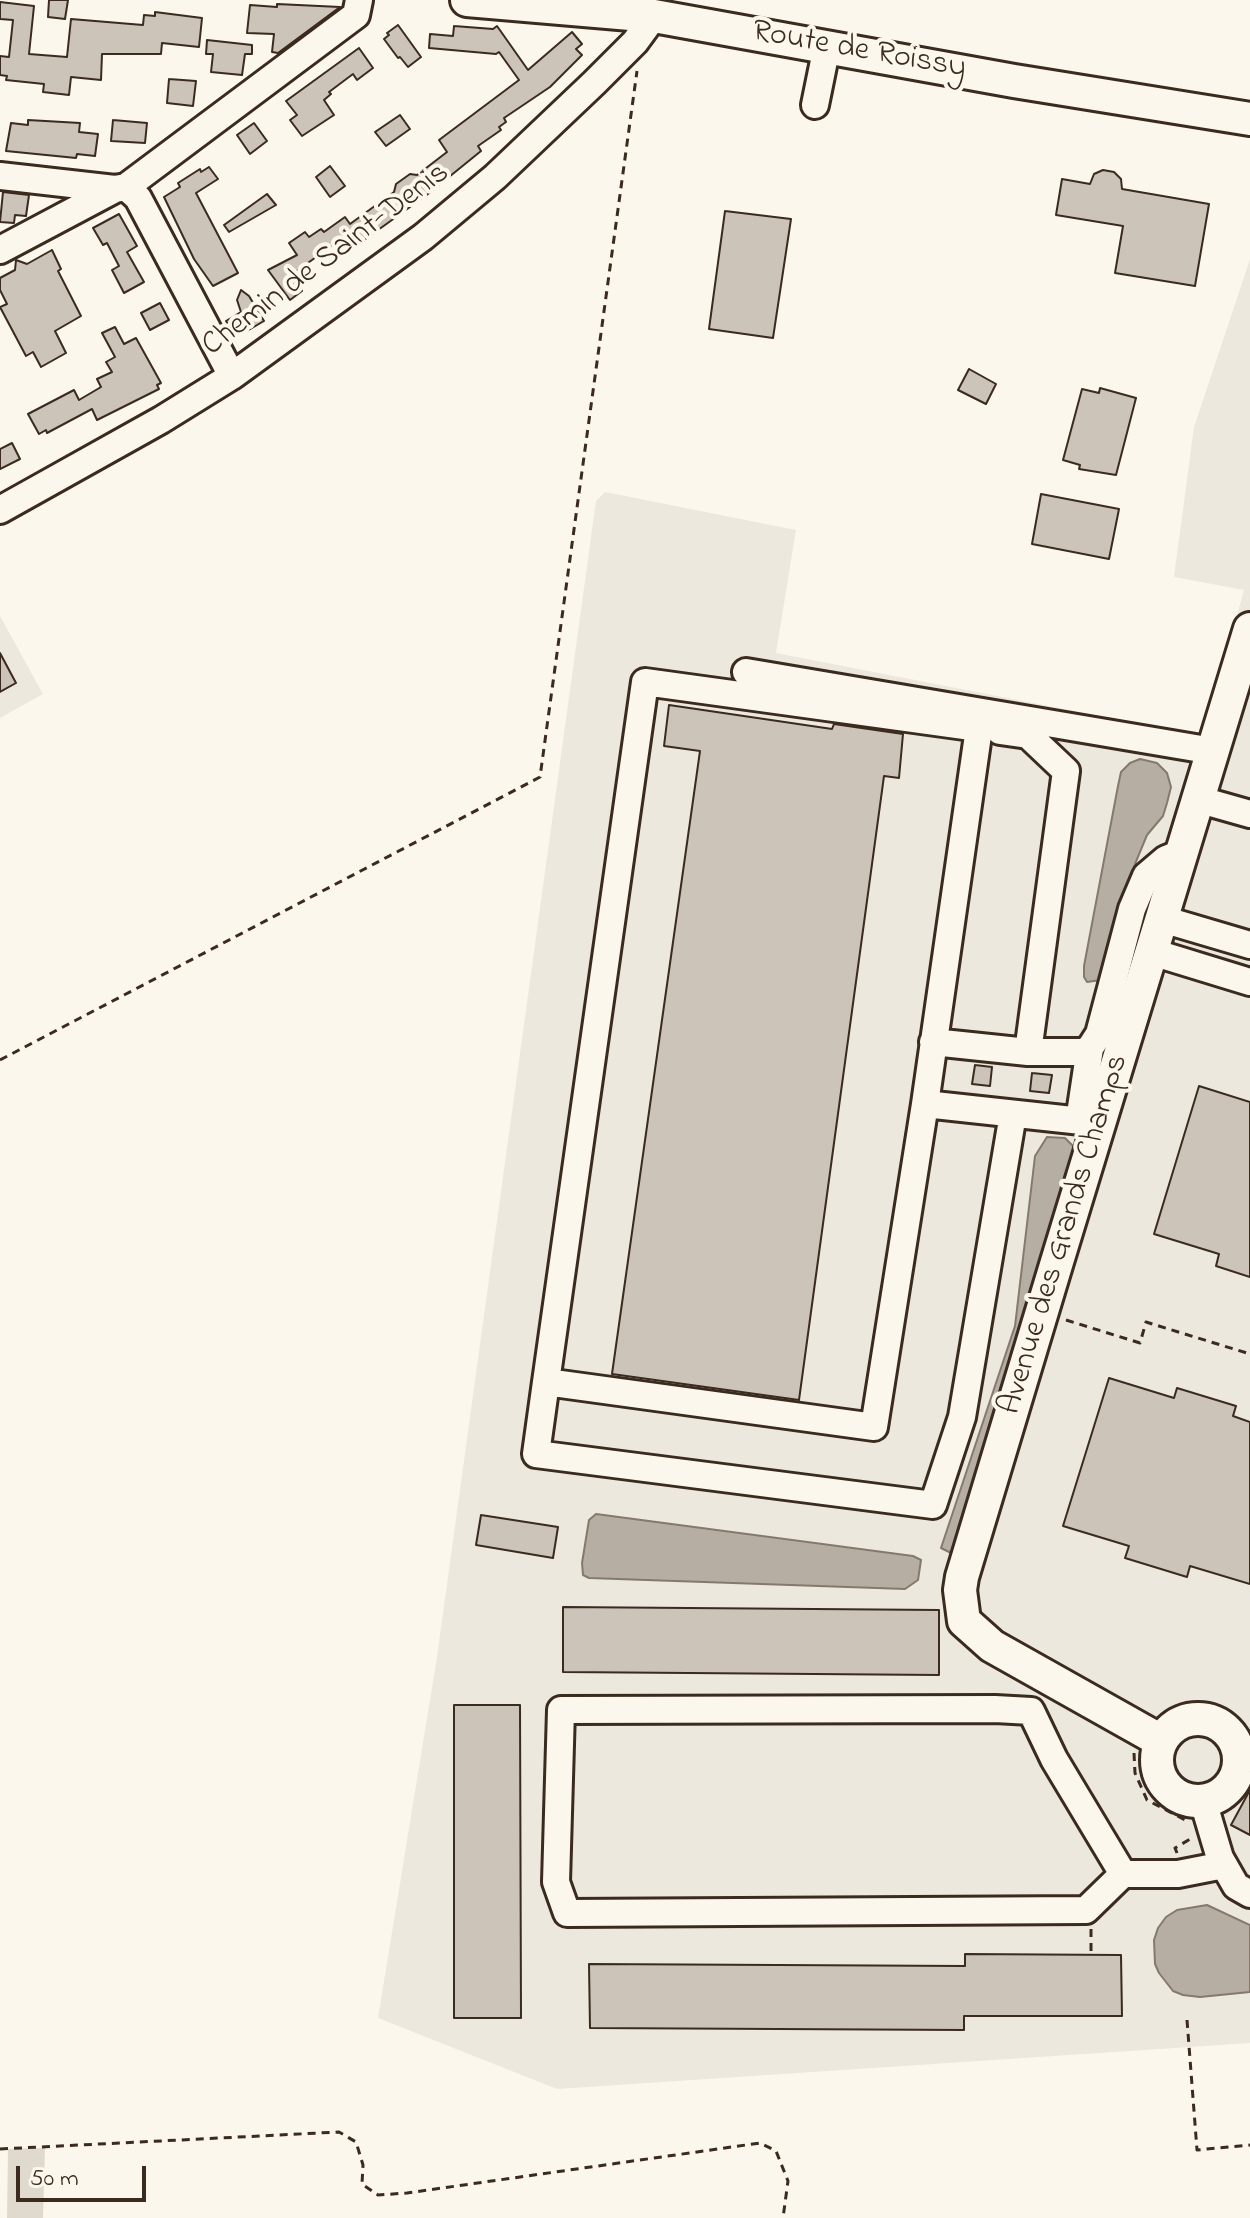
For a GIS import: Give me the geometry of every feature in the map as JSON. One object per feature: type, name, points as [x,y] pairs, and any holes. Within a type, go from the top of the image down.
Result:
[{"type":"main road","name":"Route de Roissy","points":[[467,0],[827,46],[1014,81],[1250,119]]},
{"type":"main road","name":"Avenue des Grands Champs","points":[[1147,1744],[992,1646],[964,1621],[960,1590],[1090,1122],[1152,952],[1250,629]]},
{"type":"main road","points":[[1202,1720],[1220,1726],[1244,1748],[1235,1778],[1222,1794],[1197,1812],[1161,1780],[1147,1744],[1183,1722],[1202,1720]]},
{"type":"street","points":[[0,250],[120,188],[356,15],[359,0]]},
{"type":"street","name":"Chemin de Saint-Denis","points":[[0,510],[161,420],[232,376],[423,237],[495,177],[594,83],[648,24]]},
{"type":"street","points":[[815,105],[827,46]]},
{"type":"street","points":[[0,176],[120,188],[138,198],[232,376]]},
{"type":"street","points":[[746,672],[1213,751]]},
{"type":"street","points":[[1013,1114],[962,1417],[933,1505],[536,1454],[645,682],[1028,735],[1066,771],[1028,1052]]},
{"type":"street","points":[[546,1382],[874,1427],[925,1104],[979,728]]},
{"type":"street","points":[[1197,799],[1250,814]]},
{"type":"street","points":[[933,1042],[1028,1052],[1083,1052],[1090,1048],[1099,1034],[1132,909],[1146,876],[1166,859],[1181,853]]},
{"type":"street","points":[[1162,919],[1250,945]]},
{"type":"street","points":[[1152,952],[1250,982]]},
{"type":"street","points":[[925,1104],[1090,1122],[1090,1048]]},
{"type":"street","points":[[1123,1874],[1054,1759],[1031,1711],[561,1710],[556,1882],[567,1913],[1086,1910],[1123,1874],[1178,1874],[1224,1865]]},
{"type":"street","points":[[1197,1812],[1236,1886],[1250,1894]]},
{"type":"path","points":[[0,1060],[540,777],[648,24]]},
{"type":"path","points":[[1066,1320],[1140,1343],[1146,1322],[1250,1354]]},
{"type":"path","points":[[1147,1744],[1135,1773],[1147,1800],[1173,1816],[1197,1812]]},
{"type":"path","points":[[1187,2020],[1197,2150],[1250,2145]]},
{"type":"path","points":[[0,2149],[339,2132],[356,2142],[363,2165],[362,2184],[378,2195],[760,2143],[776,2151],[788,2181],[783,2218]]},
{"type":"shaded area","points":[[1250,259],[1250,2043],[557,2089],[378,2018],[437,1657],[596,501],[605,492],[796,530],[776,653],[1203,736],[1244,590],[1174,577],[1194,427]]},
{"type":"shaded area","points":[[0,616],[43,694],[0,718]]},
{"type":"shaded area","points":[[1140,759],[1157,763],[1167,773],[1171,787],[1163,816],[1147,835],[1135,864],[1101,980],[1087,982],[1084,966],[1121,772]]},
{"type":"shaded area","points":[[1047,1137],[1065,1138],[1075,1148],[951,1553],[941,1548],[1015,1326],[1035,1156]]},
{"type":"shaded area","points":[[596,1514],[913,1556],[921,1560],[918,1580],[905,1589],[589,1578],[583,1575],[582,1563],[589,1520]]},
{"type":"shaded area","points":[[1207,1905],[1250,1925],[1250,1992],[1200,1997],[1183,1995],[1173,1991],[1159,1973],[1155,1964],[1154,1940],[1158,1928],[1166,1917],[1177,1910]]},
{"type":"shaded area","points":[[45,2148],[43,2218],[7,2218],[8,2149]]},
{"type":"building","points":[[49,0],[68,0],[65,19],[48,17]]},
{"type":"building","points":[[0,2],[34,6],[29,54],[67,57],[71,19],[143,25],[144,15],[155,16],[155,12],[202,18],[199,47],[162,43],[161,54],[102,54],[101,80],[71,77],[69,95],[43,92],[44,84],[6,80],[7,76],[0,75],[0,56],[9,57],[13,20],[0,19]]},
{"type":"building","points":[[277,4],[340,7],[278,53],[272,52],[274,34],[247,33],[250,5],[277,7]]},
{"type":"building","points":[[398,25],[421,57],[408,67],[384,39]]},
{"type":"building","points":[[454,26],[493,29],[497,26],[528,70],[572,32],[582,44],[576,49],[582,55],[550,87],[504,118],[506,122],[499,127],[501,130],[478,146],[481,151],[428,194],[342,256],[333,245],[291,275],[302,291],[290,300],[268,270],[297,255],[289,243],[305,232],[309,237],[321,229],[324,232],[345,217],[350,224],[394,192],[396,184],[410,174],[417,175],[447,152],[439,140],[519,80],[499,52],[429,48],[430,34],[453,36]]},
{"type":"building","points":[[207,40],[252,45],[252,54],[245,54],[242,75],[211,72],[213,54],[206,54]]},
{"type":"building","points":[[359,48],[373,68],[357,80],[353,74],[329,92],[331,94],[324,100],[334,115],[302,136],[290,120],[297,115],[286,101]]},
{"type":"building","points":[[169,79],[196,81],[193,106],[167,103]]},
{"type":"building","points":[[400,115],[410,129],[386,146],[375,132]]},
{"type":"building","points":[[28,120],[80,123],[79,132],[98,134],[95,156],[77,154],[76,158],[6,151],[11,123],[28,125]]},
{"type":"building","points":[[113,120],[147,123],[145,143],[111,141]]},
{"type":"building","points":[[254,123],[267,141],[250,154],[237,135]]},
{"type":"building","points":[[330,166],[345,186],[330,197],[316,177]]},
{"type":"building","points":[[209,167],[218,179],[196,193],[238,273],[213,286],[194,259],[164,197],[180,187],[178,183]]},
{"type":"building","points":[[1103,170],[1114,172],[1121,179],[1122,189],[1209,204],[1195,286],[1115,273],[1123,226],[1056,215],[1062,179],[1090,184],[1094,174]]},
{"type":"building","points":[[3,192],[29,195],[26,216],[15,215],[14,223],[0,222]]},
{"type":"building","points":[[267,194],[276,205],[229,232],[224,225]]},
{"type":"building","points":[[725,211],[791,219],[773,338],[709,329]]},
{"type":"building","points":[[119,214],[137,246],[127,252],[144,282],[124,293],[112,270],[119,266],[107,243],[103,245],[93,228]]},
{"type":"building","points":[[52,250],[61,269],[58,271],[81,316],[55,331],[66,353],[41,367],[33,352],[26,356],[0,307],[7,304],[0,290],[0,278],[15,270],[16,260],[27,264]]},
{"type":"building","points":[[241,290],[249,296],[264,321],[235,335],[226,321],[241,312],[237,300]]},
{"type":"building","points":[[160,303],[169,320],[150,330],[141,313]]},
{"type":"building","points":[[115,327],[124,344],[136,338],[161,383],[157,385],[159,389],[97,420],[92,409],[47,433],[46,430],[39,434],[28,414],[74,390],[79,400],[101,387],[97,379],[112,372],[106,362],[115,357],[102,333]]},
{"type":"building","points":[[969,369],[996,384],[986,404],[958,390]]},
{"type":"building","points":[[1100,388],[1136,398],[1116,475],[1079,469],[1080,465],[1063,460],[1082,389],[1099,393]]},
{"type":"building","points":[[12,443],[20,459],[0,469],[0,449]]},
{"type":"building","points":[[1041,494],[1119,509],[1109,559],[1032,544]]},
{"type":"building","points":[[0,653],[16,683],[0,692]]},
{"type":"building","points":[[669,705],[832,729],[834,724],[903,734],[899,778],[884,776],[799,1400],[612,1374],[700,751],[664,746]]},
{"type":"building","points":[[975,1065],[992,1067],[990,1086],[972,1084]]},
{"type":"building","points":[[1032,1073],[1052,1075],[1049,1093],[1030,1091]]},
{"type":"building","points":[[1199,1086],[1250,1102],[1250,1277],[1216,1266],[1219,1254],[1154,1234]]},
{"type":"building","points":[[1109,1378],[1174,1398],[1177,1388],[1236,1406],[1233,1416],[1250,1422],[1250,1584],[1190,1566],[1187,1577],[1125,1558],[1129,1546],[1063,1526]]},
{"type":"building","points":[[481,1515],[558,1527],[553,1558],[476,1545]]},
{"type":"building","points":[[563,1607],[939,1610],[939,1675],[563,1672]]},
{"type":"building","points":[[454,1705],[520,1705],[521,2018],[454,2018]]},
{"type":"building","points":[[1250,1790],[1250,1835],[1231,1825]]},
{"type":"building","points":[[965,1954],[1121,1955],[1122,2016],[964,2016],[964,2030],[590,2028],[589,1964],[965,1966]]}]
